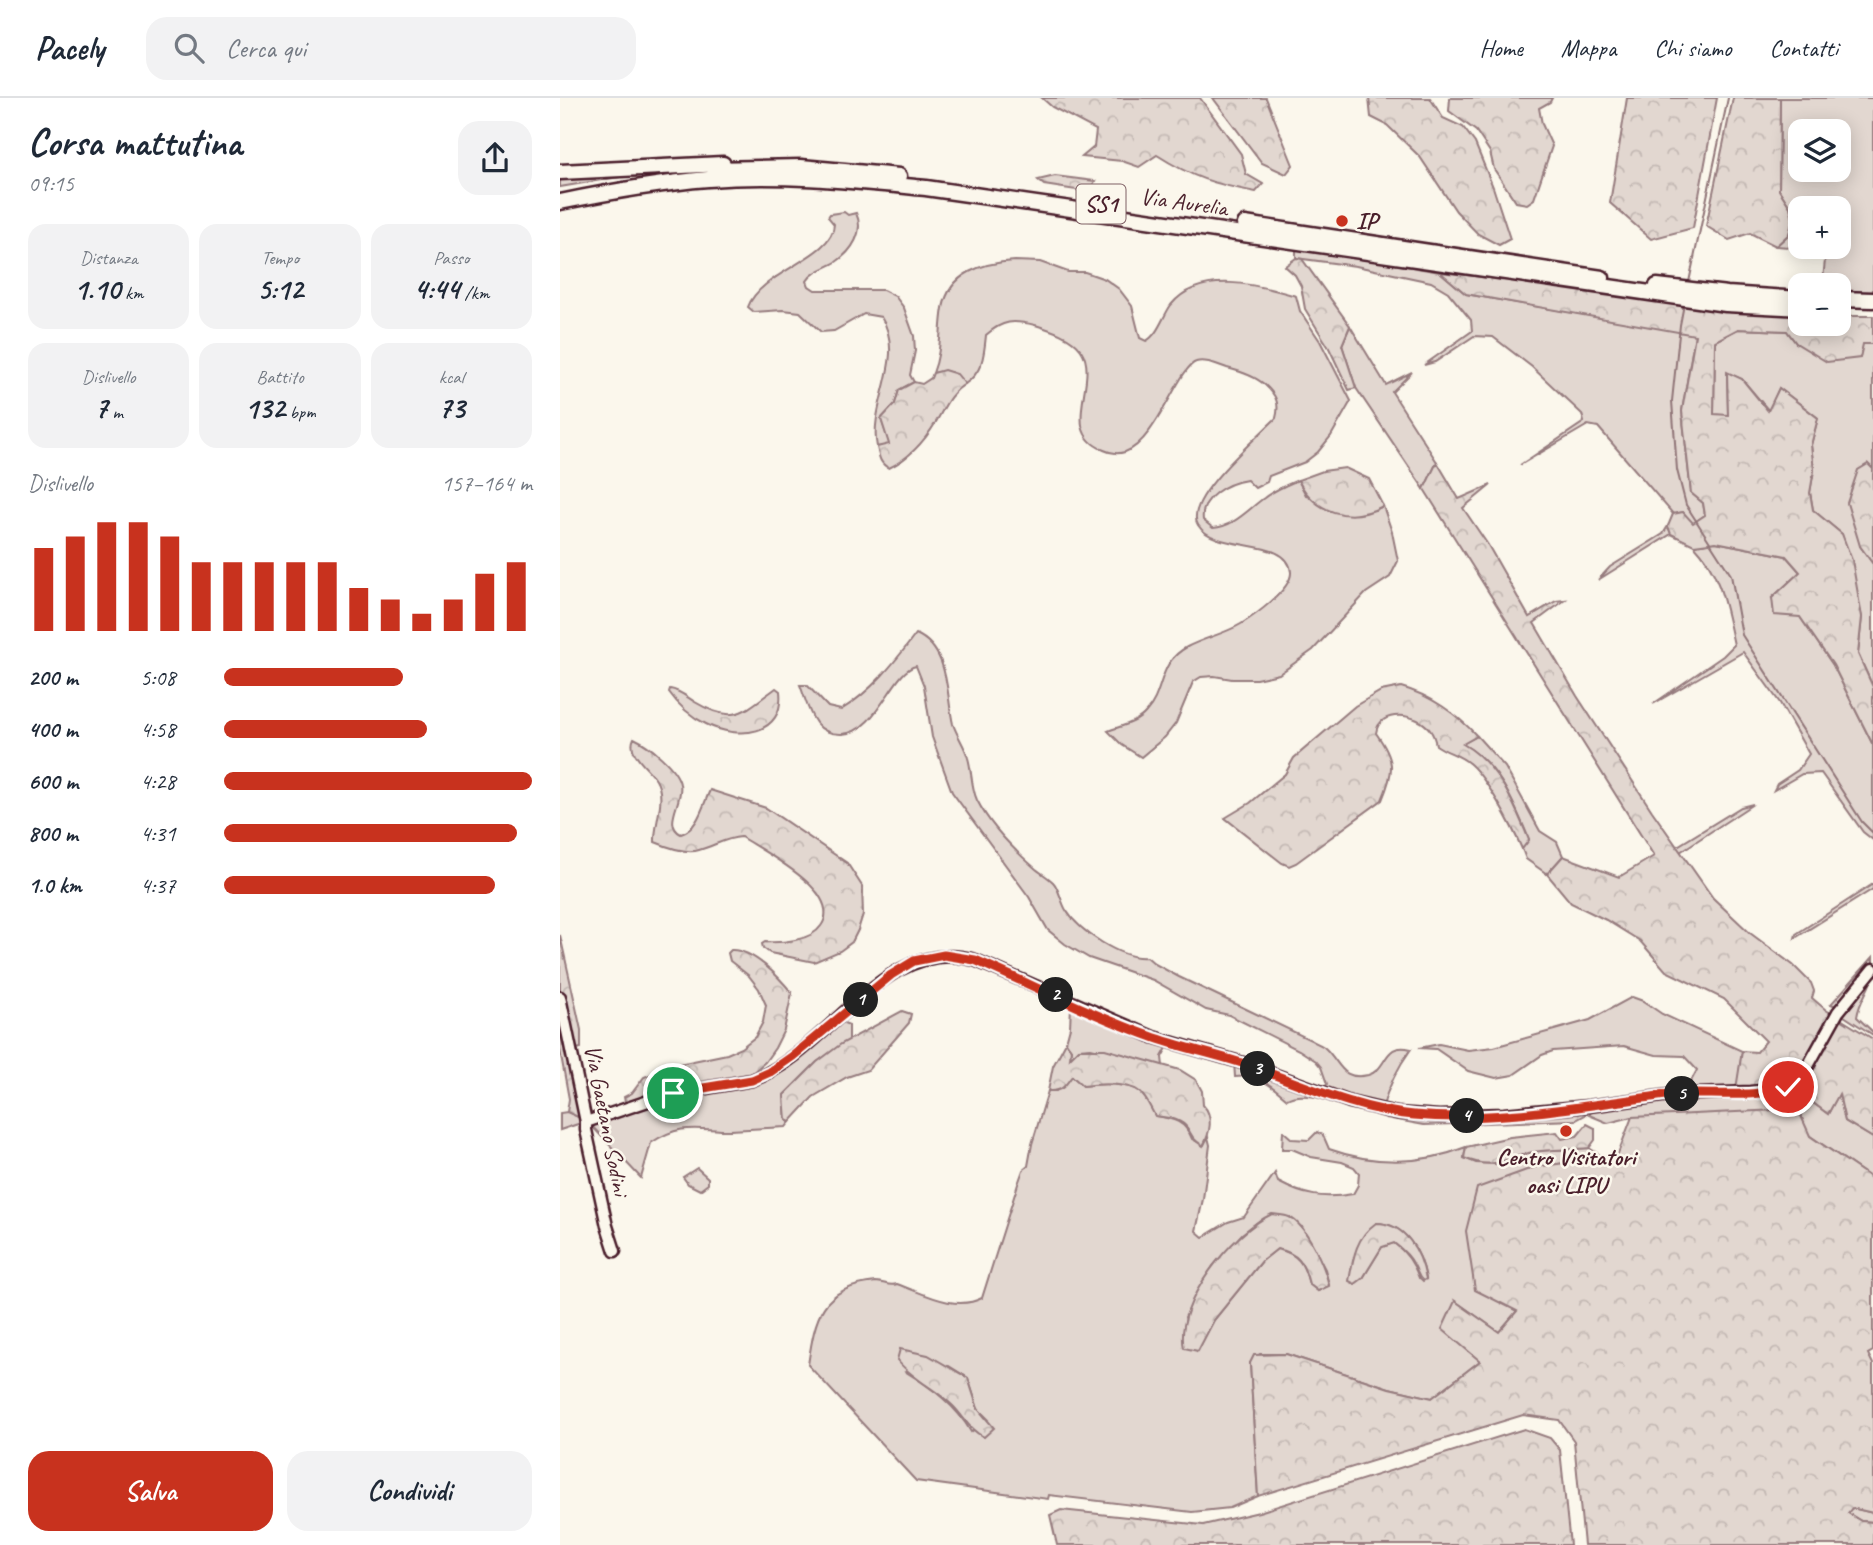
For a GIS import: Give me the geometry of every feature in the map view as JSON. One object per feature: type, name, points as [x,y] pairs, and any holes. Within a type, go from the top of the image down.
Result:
[{"type":"highway","points":[[560,172],[752,162],[801,167]]},
{"type":"highway","name":"Via Aurelia","points":[[560,192],[683,172],[750,167],[801,167],[928,179],[1639,288]]},
{"type":"highway","name":"Via Aurelia","points":[[560,202],[625,189],[709,179],[822,178],[900,185],[1788,306]]},
{"type":"highway","points":[[560,208],[607,197],[625,189]]},
{"type":"highway","name":"Via Aurelia","points":[[1726,299],[1788,299]]},
{"type":"highway","points":[[1851,299],[1873,300]]},
{"type":"highway","points":[[1851,309],[1873,309]]},
{"type":"street","points":[[586,1122],[666,1095],[764,1076],[793,1056],[897,971],[921,959],[944,955],[975,960],[1153,1037],[1243,1063],[1350,1102],[1397,1113],[1439,1116],[1504,1114],[1670,1095],[1750,1093],[1785,1089],[1803,1075],[1838,1012],[1873,969]]},
{"type":"street","name":"Via Gaetano Sodini","points":[[560,997],[586,1130],[615,1251]]},
{"type":"green space","points":[[1042,98],[1200,98],[1241,154],[1246,174],[1263,184],[1256,192],[1216,183],[1193,175],[1157,155],[1139,167],[1122,161],[1082,157],[1094,147],[1096,130],[1052,107]]},
{"type":"green space","points":[[1213,98],[1266,98],[1293,165],[1286,174],[1262,163]]},
{"type":"green space","points":[[1369,98],[1430,98],[1443,118],[1463,127],[1475,143],[1510,239],[1499,245],[1478,234],[1456,211],[1420,157],[1387,125],[1371,117]]},
{"type":"green space","points":[[1450,98],[1552,98],[1539,108],[1542,124],[1552,146],[1534,199],[1527,204],[1516,202],[1494,169],[1490,152],[1476,131],[1449,111]]},
{"type":"green space","points":[[1627,98],[1717,98],[1693,228],[1651,239],[1610,203]]},
{"type":"green space","points":[[1733,98],[1780,98],[1779,190],[1788,204],[1788,235],[1776,246],[1750,233],[1729,240],[1706,226]]},
{"type":"green space","points":[[1780,98],[1873,98],[1873,293],[1851,293],[1851,273],[1824,273],[1825,259],[1851,259],[1851,196],[1788,196],[1788,204],[1779,190]]},
{"type":"green space","points":[[560,175],[631,175],[560,187]]},
{"type":"green space","points":[[1055,176],[1095,181],[1089,192],[1044,185],[1038,180]]},
{"type":"green space","points":[[844,212],[848,215],[856,213],[858,220],[858,234],[852,247],[842,258],[816,272],[807,281],[815,290],[883,290],[895,296],[904,308],[914,336],[915,351],[910,375],[914,382],[899,390],[895,404],[881,419],[890,445],[877,447],[877,415],[889,365],[890,348],[888,332],[881,317],[864,314],[834,331],[821,332],[800,312],[754,312],[748,307],[755,294],[767,284],[822,246],[831,236],[834,224],[828,217],[830,214]]},
{"type":"green space","points":[[1788,235],[1788,247],[1776,246]]},
{"type":"green space","points":[[1296,247],[1440,272],[1466,294],[1695,334],[1682,411],[1691,493],[1703,503],[1705,515],[1692,524],[1683,512],[1673,514],[1598,427],[1588,425],[1520,465],[1584,422],[1582,414],[1532,367],[1493,337],[1474,336],[1435,362],[1424,365],[1472,331],[1471,320],[1448,292],[1431,282],[1356,266],[1296,258]]},
{"type":"green space","points":[[1296,258],[1302,259],[1350,326],[1342,345],[1356,388],[1349,390],[1329,348],[1305,309],[1301,286],[1295,275],[1285,266]]},
{"type":"green space","points":[[1015,261],[1040,262],[1068,272],[1085,272],[1105,279],[1119,289],[1132,306],[1140,338],[1146,341],[1157,330],[1171,305],[1183,294],[1198,287],[1230,283],[1296,296],[1300,311],[1320,341],[1351,401],[1331,436],[1318,452],[1305,462],[1269,476],[1267,482],[1255,488],[1247,480],[1216,492],[1206,504],[1203,520],[1213,528],[1221,527],[1240,517],[1272,493],[1298,480],[1306,495],[1375,510],[1383,506],[1392,532],[1398,561],[1390,577],[1366,593],[1313,650],[1279,674],[1256,679],[1201,677],[1193,682],[1176,723],[1165,737],[1141,757],[1122,745],[1108,731],[1133,722],[1146,712],[1156,696],[1166,669],[1177,654],[1241,624],[1279,594],[1290,579],[1291,572],[1287,561],[1278,554],[1220,540],[1207,534],[1198,525],[1196,514],[1201,500],[1225,468],[1276,418],[1277,404],[1269,389],[1252,377],[1212,363],[1196,362],[1182,377],[1147,434],[1125,452],[1114,453],[1090,441],[1083,431],[1081,418],[1086,362],[1077,345],[1060,334],[1027,323],[1003,324],[986,335],[979,368],[965,384],[951,372],[933,373],[939,349],[943,308],[953,286],[960,278],[980,267]]},
{"type":"green space","points":[[1440,272],[1788,313],[1788,332],[1738,329],[1715,341],[1714,414],[1728,415],[1727,372],[1742,379],[1768,411],[1779,388],[1818,418],[1811,445],[1814,470],[1810,493],[1813,510],[1842,534],[1852,560],[1862,617],[1858,654],[1873,687],[1873,745],[1833,665],[1800,617],[1774,615],[1772,598],[1800,572],[1786,556],[1716,542],[1694,545],[1671,534],[1668,526],[1673,514],[1683,512],[1693,523],[1705,515],[1703,503],[1691,493],[1682,411],[1695,335],[1466,294]]},
{"type":"green space","points":[[1851,316],[1873,316],[1873,344],[1863,344],[1860,358],[1827,362],[1796,343],[1791,336],[1851,336]]},
{"type":"green space","points":[[1350,326],[1386,385],[1412,372],[1392,392],[1437,462],[1424,489],[1356,388],[1342,345]]},
{"type":"green space","points":[[1738,329],[1787,331],[1788,336],[1796,343],[1873,344],[1873,469],[1868,464],[1860,546],[1873,564],[1873,687],[1858,654],[1862,617],[1842,534],[1813,510],[1810,492],[1814,470],[1811,445],[1818,418],[1779,388],[1769,411],[1742,379],[1727,373],[1728,415],[1714,415],[1715,341]]},
{"type":"green space","points":[[944,370],[957,374],[965,384],[951,396],[916,449],[889,468],[880,460],[877,447],[889,444],[881,419],[895,404],[899,390],[914,382],[922,384],[931,378],[933,373]]},
{"type":"green space","points":[[1437,462],[1459,499],[1491,485],[1463,508],[1488,545],[1529,617],[1556,601],[1565,600],[1534,623],[1577,696],[1713,898],[1750,933],[1793,965],[1811,983],[1814,991],[1812,998],[1826,1010],[1873,1039],[1873,1138],[1845,1121],[1839,1094],[1828,1114],[1788,1081],[1768,1089],[1736,1089],[1742,1051],[1757,1052],[1766,1041],[1724,999],[1666,971],[1640,941],[1571,903],[1547,874],[1563,856],[1619,877],[1654,856],[1424,489]]},
{"type":"green space","points":[[1868,464],[1873,469],[1873,564],[1860,546],[1847,503],[1858,470]]},
{"type":"green space","points":[[1345,468],[1369,479],[1383,506],[1358,514],[1334,512],[1314,501],[1298,480],[1323,471]]},
{"type":"green space","points":[[1668,526],[1671,534],[1598,580],[1610,567],[1663,534]]},
{"type":"green space","points":[[1716,542],[1786,556],[1800,572],[1772,598],[1800,617],[1833,665],[1873,745],[1873,840],[1863,832],[1821,773],[1802,774],[1774,790],[1777,784],[1798,770],[1809,754],[1780,703],[1743,652],[1653,704],[1723,656],[1734,645],[1716,579],[1711,567],[1694,545]]},
{"type":"green space","points":[[916,634],[927,641],[941,661],[953,724],[967,754],[977,800],[1003,837],[1053,882],[1072,918],[1091,935],[1114,949],[1137,957],[1147,957],[1179,977],[1322,1046],[1342,1069],[1352,1075],[1368,1075],[1374,1072],[1395,1049],[1411,1049],[1387,1093],[1382,1109],[1387,1110],[1386,1118],[1321,1098],[1296,1096],[1287,1099],[1258,1079],[1235,1077],[1234,1062],[1324,1091],[1327,1084],[1321,1067],[1299,1050],[1229,1015],[1206,1010],[1153,980],[1089,958],[1048,930],[1029,897],[952,792],[932,737],[924,686],[916,666],[900,678],[875,713],[854,731],[832,733],[818,725],[809,711],[800,685],[807,685],[828,707],[841,710],[873,685]]},
{"type":"green space","points":[[1401,687],[1442,706],[1477,736],[1463,744],[1486,762],[1504,786],[1529,840],[1522,849],[1499,804],[1477,771],[1466,761],[1436,745],[1432,733],[1424,724],[1400,716],[1384,720],[1376,733],[1387,751],[1391,765],[1382,800],[1296,863],[1289,866],[1282,863],[1225,818],[1250,803],[1285,774],[1294,758],[1355,706],[1381,691]]},
{"type":"green space","points":[[776,688],[780,691],[780,706],[775,717],[757,730],[745,732],[732,732],[706,724],[686,710],[669,692],[670,689],[677,691],[709,709],[730,714],[747,709]]},
{"type":"green space","points":[[1477,736],[1505,767],[1540,831],[1557,842],[1563,856],[1547,874],[1526,859],[1522,849],[1529,839],[1503,785],[1486,762],[1462,744]]},
{"type":"green space","points":[[634,738],[662,758],[678,778],[680,791],[673,824],[681,834],[696,822],[710,790],[766,808],[847,863],[862,886],[863,914],[852,942],[840,951],[814,962],[770,953],[763,948],[762,944],[765,942],[795,940],[816,931],[821,926],[825,913],[822,900],[799,875],[741,837],[694,851],[655,842],[660,803],[659,787],[633,750]]},
{"type":"green space","points":[[1753,804],[1680,852],[1676,847],[1741,807]]},
{"type":"green space","points":[[1873,884],[1873,889],[1795,938],[1796,934]]},
{"type":"green space","points":[[560,935],[581,1030],[581,1048],[573,1050],[586,1097],[587,1121],[567,1112],[569,1099],[560,1050]]},
{"type":"green space","points":[[731,950],[757,959],[792,993],[784,1030],[775,1048],[765,1062],[744,1080],[626,1107],[624,1097],[632,1093],[644,1077],[679,1064],[727,1054],[741,1048],[755,1037],[763,1022],[766,1005],[749,976],[730,961],[728,953]]},
{"type":"green space","points":[[1873,957],[1873,962],[1836,1006],[1831,1004]]},
{"type":"green space","points":[[1873,972],[1857,1017],[1873,1035],[1841,1014]]},
{"type":"green space","points":[[1632,997],[1742,1051],[1737,1089],[1788,1081],[1828,1114],[1839,1093],[1845,1121],[1873,1138],[1873,1179],[1810,1136],[1632,1117],[1608,1123],[1589,1115],[1598,1103],[1669,1092],[1689,1085],[1697,1070],[1684,1056],[1656,1055],[1624,1046],[1553,1051],[1542,1055],[1513,1075],[1496,1078],[1468,1071],[1436,1049],[1419,1048],[1439,1044],[1468,1050],[1494,1047],[1590,1020]]},
{"type":"green space","points":[[1071,1006],[1140,1038],[1168,1046],[1162,1057],[1163,1066],[1091,1048],[1079,1049],[1070,1059],[1071,1049],[1066,1042]]},
{"type":"green space","points":[[902,1011],[911,1014],[909,1023],[868,1070],[847,1077],[813,1097],[790,1122],[786,1120],[784,1095],[817,1062],[841,1044]]},
{"type":"green space","points":[[834,1019],[849,1025],[849,1041],[817,1062],[784,1095],[786,1120],[790,1122],[786,1127],[690,1129],[672,1132],[651,1143],[641,1178],[587,1121],[647,1099],[762,1075]]},
{"type":"green space","points":[[1066,1042],[1071,1049],[1070,1058],[1079,1049],[1105,1049],[1180,1070],[1196,1080],[1210,1119],[1208,1136],[1203,1146],[1182,1123],[1155,1116],[1144,1097],[1135,1089],[1102,1084],[1083,1086],[1072,1076],[1060,1089],[1048,1091],[1053,1066]]},
{"type":"green space","points":[[1071,1075],[1083,1086],[1129,1087],[1142,1094],[1156,1116],[1178,1122],[1186,1128],[1192,1139],[1204,1145],[1208,1137],[1210,1145],[1196,1231],[1203,1237],[1228,1222],[1244,1217],[1275,1173],[1278,1182],[1305,1193],[1323,1196],[1353,1194],[1358,1185],[1359,1173],[1354,1167],[1342,1162],[1311,1157],[1292,1149],[1282,1149],[1283,1131],[1292,1139],[1309,1140],[1317,1132],[1323,1135],[1329,1149],[1380,1160],[1415,1160],[1466,1147],[1464,1158],[1476,1163],[1496,1164],[1536,1151],[1589,1148],[1605,1158],[1535,1167],[1518,1310],[1499,1332],[1455,1301],[1480,1361],[1432,1398],[1389,1388],[1286,1354],[1260,1354],[1250,1363],[1258,1496],[1230,1508],[1192,1512],[1049,1495],[1048,1499],[916,1481],[808,1365],[818,1319],[824,1307],[843,1290],[876,1282],[897,1284],[950,1302],[972,1302],[982,1298],[1018,1184],[1023,1170],[1028,1166],[1048,1091],[1056,1091]],"holes":[[[1260,1220],[1302,1227],[1325,1269],[1329,1285],[1318,1291],[1309,1284],[1299,1261],[1291,1254],[1277,1249],[1262,1261],[1214,1320],[1197,1351],[1185,1317],[1213,1266],[1242,1234]],[[1376,1223],[1386,1224],[1404,1234],[1421,1259],[1426,1279],[1419,1278],[1410,1259],[1394,1243],[1382,1247],[1363,1278]],[[949,1366],[968,1378],[978,1409],[988,1419],[971,1432],[943,1398],[906,1372]]]},
{"type":"green space","points":[[1581,1106],[1585,1115],[1576,1120],[1424,1125],[1386,1118],[1387,1110],[1411,1114]]},
{"type":"green space","points":[[1798,1109],[1810,1136],[1873,1179],[1873,1351],[1868,1354],[1873,1364],[1873,1513],[1852,1508],[1848,1513],[1861,1521],[1873,1522],[1873,1545],[1584,1545],[1574,1441],[1559,1420],[1523,1415],[1258,1496],[1250,1363],[1254,1355],[1286,1354],[1389,1388],[1432,1398],[1480,1361],[1442,1329],[1455,1301],[1499,1332],[1517,1311],[1475,1290],[1466,1231],[1477,1188],[1535,1167],[1617,1156],[1632,1117]]},
{"type":"green space","points":[[567,1112],[587,1121],[560,1130],[560,1113]]},
{"type":"green space","points":[[1587,1124],[1595,1128],[1595,1140],[1589,1148],[1546,1150],[1491,1163],[1474,1162],[1464,1158],[1466,1147],[1510,1137],[1557,1132],[1562,1139],[1577,1136]]},
{"type":"green space","points":[[697,1168],[708,1178],[708,1184],[700,1190],[688,1184],[683,1177]]},
{"type":"green space","points":[[1272,1214],[1289,1217],[1302,1228],[1324,1268],[1329,1286],[1318,1291],[1309,1284],[1299,1260],[1291,1253],[1277,1249],[1262,1261],[1214,1320],[1198,1351],[1184,1348],[1183,1330],[1188,1311],[1210,1271],[1240,1236]]},
{"type":"green space","points":[[1376,1223],[1387,1224],[1404,1234],[1416,1249],[1426,1279],[1421,1279],[1410,1259],[1394,1243],[1382,1247],[1363,1278],[1355,1284],[1349,1281],[1360,1241]]},
{"type":"green space","points":[[900,1349],[928,1355],[968,1378],[978,1409],[994,1428],[984,1437],[975,1431],[946,1400],[903,1367],[897,1360]]},
{"type":"green space","points":[[1524,1429],[1550,1438],[1560,1450],[1570,1545],[1057,1545],[1050,1515],[1061,1510],[1203,1525],[1259,1512]]},
{"type":"green space","points":[[1852,1508],[1873,1513],[1873,1522],[1861,1521],[1847,1513]]},
{"type":"waterway","points":[[1689,282],[1728,98]]},
{"type":"waterway","points":[[1684,304],[1672,401],[1677,470],[1686,505],[1731,575],[1742,635],[1862,822],[1873,833]]},
{"type":"place","name":"IP","points":[[1342,221]]},
{"type":"place","name":"Centro Visitatori oasi LIPU","points":[[1566,1131]]},
{"type":"route","points":[[673,1093],[764,1076],[793,1056],[897,971],[921,959],[944,955],[975,960],[1153,1037],[1243,1063],[1350,1102],[1397,1113],[1439,1116],[1504,1114],[1602,1105],[1670,1095],[1750,1093],[1788,1087]]}]
